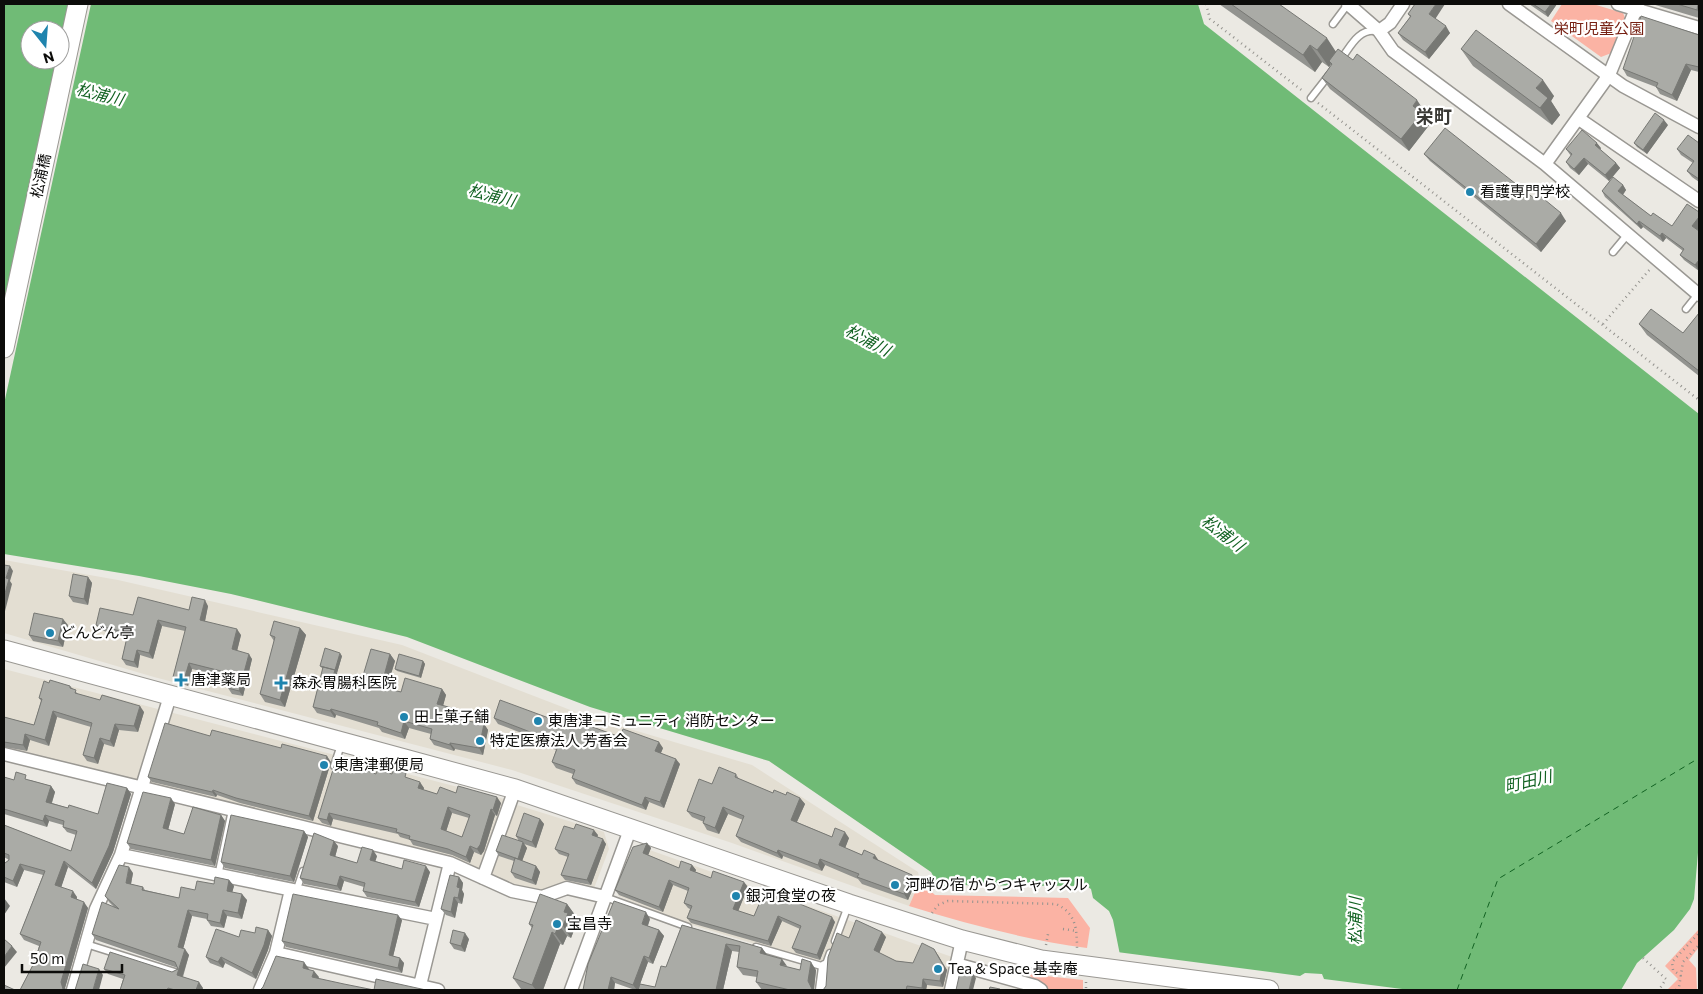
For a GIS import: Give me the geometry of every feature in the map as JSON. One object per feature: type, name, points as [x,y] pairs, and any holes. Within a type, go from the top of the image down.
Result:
[{"type":"street","name":"松浦橋","points":[[4,348],[78,4]]},
{"type":"street","points":[[1348,4],[1379,31],[1393,51],[1545,164],[1699,294]]},
{"type":"street","points":[[1379,31],[1390,23],[1403,4]]},
{"type":"street","points":[[1509,4],[1623,86],[1699,127]]},
{"type":"street","points":[[1618,4],[1637,7],[1699,28]]},
{"type":"street","points":[[1545,164],[1609,76],[1637,7]]},
{"type":"street","points":[[1579,119],[1699,201]]},
{"type":"street","points":[[4,650],[514,789],[631,827],[849,904],[962,940],[1041,960],[1269,990]]},
{"type":"street","points":[[74,990],[96,910],[121,855],[170,696]]},
{"type":"street","points":[[4,754],[450,863],[512,891],[542,897],[566,888],[605,897]]},
{"type":"street","points":[[483,878],[514,789]]},
{"type":"street","points":[[571,990],[631,827]]},
{"type":"street","points":[[121,855],[436,919]]},
{"type":"street","points":[[420,985],[450,863]]},
{"type":"street","points":[[260,990],[276,953],[294,890]]},
{"type":"street","points":[[952,990],[962,940]]},
{"type":"street","points":[[276,953],[437,990]]},
{"type":"street","points":[[956,964],[1035,986],[1041,990]]},
{"type":"street","points":[[822,990],[825,967]]},
{"type":"lane","points":[[1333,24],[1348,4]]},
{"type":"lane","points":[[1311,98],[1358,36],[1368,30],[1379,31]]},
{"type":"lane","points":[[1613,252],[1628,234]]},
{"type":"lane","points":[[1686,309],[1699,294]]},
{"type":"lane","points":[[331,778],[342,742]]},
{"type":"lane","points":[[218,876],[232,810]]},
{"type":"lane","points":[[294,890],[305,864]]},
{"type":"lane","points":[[605,897],[696,930]]},
{"type":"lane","points":[[752,946],[825,967],[849,904]]},
{"type":"lane","points":[[86,944],[178,973]]},
{"type":"path","points":[[1206,4],[1210,20],[1699,400]]},
{"type":"path","points":[[1603,324],[1658,260]]},
{"type":"path","points":[[930,916],[938,905],[948,901],[1046,903],[1065,908],[1074,919],[1077,931],[1077,951]]},
{"type":"path","points":[[1063,928],[1077,931]]},
{"type":"path","points":[[1681,976],[1674,970],[1672,962],[1699,933]]},
{"type":"path","points":[[1046,947],[1048,934]]},
{"type":"path","points":[[1676,990],[1683,962],[1699,945]]},
{"type":"path","points":[[1643,958],[1666,979],[1659,990]]},
{"type":"shaded area","points":[[4,560],[118,580],[402,645],[586,716],[752,765],[918,872],[920,881],[909,906],[732,843],[512,770],[154,677],[4,633]]},
{"type":"shaded area","points":[[4,669],[504,799],[478,872],[4,750]]},
{"type":"shaded area","points":[[514,804],[604,832],[609,849],[593,891],[536,894],[489,876]]},
{"type":"shaded area","points":[[644,848],[952,957],[947,990],[826,990],[828,966],[689,924],[618,896],[636,851]]},
{"type":"green space","name":"栄町児童公園","points":[[1562,4],[1593,4],[1623,13],[1626,20],[1614,52],[1601,57],[1551,21]]},
{"type":"green space","points":[[920,881],[935,895],[1068,898],[1090,928],[1087,948],[997,931],[909,906]]},
{"type":"green space","points":[[1699,929],[1699,947],[1689,960],[1696,968],[1697,990],[1667,990],[1678,979],[1665,966]]},
{"type":"green space","points":[[1027,974],[1083,980],[1083,990],[1050,990]]},
{"type":"water","points":[[4,4],[1198,4],[1204,24],[1699,414],[1699,841],[1694,899],[1690,909],[1674,930],[1637,963],[1621,990],[1127,990],[1113,920],[1109,911],[1093,898],[1091,889],[1086,886],[949,885],[942,888],[937,885],[931,872],[769,761],[590,707],[407,637],[231,594],[139,576],[4,554]]},
{"type":"pier","points":[[70,4],[91,4],[4,404],[4,309],[56,70],[70,70],[70,20],[67,20]]},
{"type":"pier","points":[[1117,952],[1300,976],[1305,973],[1322,974],[1324,979],[1410,990],[1124,990]]},
{"type":"building","points":[[1231,4],[1279,4],[1327,38],[1317,50],[1310,45],[1303,55]]},
{"type":"building","points":[[1415,4],[1436,4],[1429,14],[1446,26],[1425,52],[1398,33],[1411,16],[1408,14]]},
{"type":"building","points":[[1533,4],[1551,4],[1545,12]]},
{"type":"building","points":[[1677,4],[1698,4],[1697,10]]},
{"type":"building","points":[[1641,16],[1699,35],[1699,67],[1686,64],[1672,95],[1656,87],[1658,83],[1623,69]]},
{"type":"building","points":[[1476,30],[1543,80],[1536,88],[1548,98],[1540,108],[1461,49]]},
{"type":"building","points":[[1338,49],[1353,60],[1357,54],[1417,100],[1413,106],[1422,113],[1401,139],[1322,78],[1332,64],[1329,61]]},
{"type":"building","points":[[1655,113],[1664,120],[1643,150],[1634,143]]},
{"type":"building","points":[[1445,128],[1535,199],[1539,195],[1561,213],[1536,244],[1424,154]]},
{"type":"building","points":[[1582,130],[1597,143],[1595,145],[1616,163],[1605,175],[1584,158],[1574,169],[1566,162],[1572,154],[1566,149]]},
{"type":"building","points":[[1688,135],[1699,143],[1699,179],[1687,171],[1694,161],[1677,149]]},
{"type":"building","points":[[1613,177],[1623,185],[1618,191],[1651,216],[1653,213],[1672,226],[1687,204],[1699,212],[1699,217],[1692,226],[1699,231],[1699,260],[1695,265],[1680,255],[1684,249],[1662,233],[1660,236],[1639,221],[1637,224],[1602,191]]},
{"type":"building","points":[[1651,309],[1683,333],[1699,313],[1699,371],[1639,324]]},
{"type":"building","points":[[4,565],[10,566],[6,578],[9,579],[4,597]]},
{"type":"building","points":[[73,574],[88,577],[84,599],[69,596]]},
{"type":"building","points":[[138,597],[189,610],[192,597],[205,600],[200,620],[237,629],[232,649],[249,654],[239,691],[228,688],[231,677],[220,674],[221,671],[189,663],[184,680],[173,677],[186,627],[158,620],[149,653],[137,650],[134,662],[122,659],[128,633],[96,625],[100,608],[133,615]]},
{"type":"building","name":"どんどん亭","points":[[34,613],[63,619],[58,641],[29,635]]},
{"type":"building","points":[[274,621],[300,628],[280,700],[260,694],[275,637],[270,635]]},
{"type":"building","points":[[325,648],[340,653],[335,670],[320,666]]},
{"type":"building","points":[[371,649],[390,654],[381,687],[401,692],[405,678],[442,689],[437,704],[460,710],[457,719],[484,724],[479,748],[450,743],[450,745],[430,739],[432,729],[404,721],[401,733],[377,725],[378,722],[331,709],[330,711],[313,707],[323,667],[335,670],[331,683],[351,689],[354,677],[362,679]]},
{"type":"building","points":[[399,654],[423,661],[419,676],[395,669]]},
{"type":"building","points":[[50,680],[70,686],[70,688],[76,690],[75,693],[100,700],[102,695],[140,706],[134,726],[115,724],[110,741],[100,738],[94,758],[83,755],[92,723],[53,711],[45,740],[25,734],[23,745],[4,742],[4,717],[34,725],[42,699],[39,698],[44,681],[49,683]]},
{"type":"building","points":[[500,700],[565,724],[566,722],[578,726],[579,722],[620,737],[623,729],[659,742],[655,751],[676,759],[660,802],[645,797],[642,805],[572,778],[575,770],[552,762],[558,746],[537,739],[538,735],[494,718]]},
{"type":"building","points":[[165,723],[210,736],[212,730],[281,748],[282,744],[327,756],[309,816],[236,798],[213,790],[212,792],[148,777]]},
{"type":"building","points":[[336,760],[376,774],[377,770],[392,774],[393,770],[406,773],[405,777],[420,782],[418,788],[437,794],[440,787],[456,793],[458,786],[497,797],[493,810],[491,809],[480,845],[477,849],[470,846],[466,857],[448,849],[409,839],[410,836],[396,832],[397,829],[329,813],[327,820],[318,818]],"holes":[[[448,807],[470,815],[462,837],[441,829]]]},
{"type":"building","points":[[719,767],[736,774],[735,777],[773,793],[774,790],[786,795],[787,792],[800,798],[791,820],[832,837],[835,828],[845,832],[839,845],[862,855],[864,850],[875,855],[873,858],[912,875],[904,894],[857,877],[859,874],[820,859],[818,865],[778,850],[777,853],[736,836],[744,816],[723,807],[715,828],[703,823],[705,817],[687,811],[699,779],[712,784]]},
{"type":"building","points":[[16,772],[26,775],[25,779],[51,786],[46,802],[68,808],[69,805],[98,814],[107,783],[127,788],[109,846],[92,883],[64,861],[55,885],[73,891],[71,897],[84,902],[61,982],[64,990],[20,990],[34,963],[41,942],[20,934],[45,871],[20,864],[13,881],[4,877],[4,863],[9,860],[9,855],[4,853],[4,825],[71,851],[77,831],[63,827],[64,821],[45,815],[43,821],[4,809],[4,777],[14,780]]},
{"type":"building","points":[[143,792],[171,798],[163,828],[184,834],[193,807],[221,815],[211,860],[127,843]]},
{"type":"building","points":[[524,813],[540,819],[532,842],[516,836]]},
{"type":"building","points":[[231,815],[304,831],[290,876],[221,862]]},
{"type":"building","points":[[576,824],[594,830],[592,835],[603,839],[587,880],[561,875],[569,854],[555,849],[564,826],[574,829]]},
{"type":"building","points":[[314,833],[334,841],[330,855],[357,863],[362,847],[373,850],[370,860],[402,869],[404,860],[426,866],[415,902],[363,891],[365,883],[340,876],[337,886],[300,878]]},
{"type":"building","points":[[502,835],[523,842],[518,859],[496,851]]},
{"type":"building","points":[[647,843],[643,853],[679,868],[681,861],[692,865],[690,870],[711,878],[713,871],[744,882],[733,909],[754,916],[765,890],[832,917],[817,955],[792,948],[801,926],[778,916],[768,941],[687,918],[692,906],[684,903],[689,888],[669,880],[659,907],[615,890],[633,847]]},
{"type":"building","points":[[515,858],[536,866],[532,880],[511,872]]},
{"type":"building","points":[[119,865],[129,867],[126,883],[143,887],[142,890],[179,898],[181,887],[195,890],[197,881],[214,884],[215,877],[229,880],[227,891],[242,894],[238,913],[223,910],[220,923],[207,920],[208,914],[188,910],[178,947],[185,949],[177,975],[199,982],[196,990],[168,988],[167,990],[120,990],[125,975],[104,969],[110,952],[172,972],[178,969],[175,962],[92,934],[102,902],[119,909],[105,896]]},
{"type":"building","points":[[450,875],[459,877],[457,887],[460,888],[458,898],[454,897],[451,912],[441,909]]},
{"type":"building","points":[[293,894],[398,915],[389,955],[400,958],[398,968],[282,941]]},
{"type":"building","points":[[540,894],[567,904],[564,912],[568,913],[563,926],[559,925],[555,934],[552,932],[532,985],[513,978],[533,925],[529,924]]},
{"type":"building","points":[[614,901],[646,912],[642,924],[659,930],[649,958],[644,956],[633,985],[611,977],[608,990],[583,990],[588,964]]},
{"type":"building","points":[[856,920],[882,932],[874,950],[896,961],[913,963],[922,943],[934,949],[943,965],[940,981],[923,979],[922,988],[907,986],[906,990],[823,990],[826,986],[828,957],[837,933],[849,938]]},
{"type":"building","points":[[682,925],[762,948],[760,953],[782,959],[780,965],[800,970],[802,959],[811,962],[808,981],[812,989],[790,990],[756,982],[758,971],[737,967],[740,946],[726,944],[716,990],[638,990],[640,984],[655,987],[661,966],[666,967]]},
{"type":"building","points":[[256,927],[268,930],[252,973],[221,957],[218,962],[206,957],[216,929],[239,937],[241,930],[255,933]]},
{"type":"building","points":[[453,930],[465,933],[461,946],[450,943]]},
{"type":"building","points":[[4,939],[12,946],[4,957]]},
{"type":"building","points":[[276,956],[304,962],[303,968],[314,971],[312,977],[374,990],[260,990]]},
{"type":"building","points":[[83,964],[99,969],[93,990],[75,990]]},
{"type":"building","points":[[960,972],[973,974],[969,990],[956,990]]},
{"type":"building","points":[[376,979],[426,990],[374,990]]},
{"type":"building","points":[[4,985],[15,990],[4,990]]},
{"type":"building","points":[[990,987],[1000,989],[1000,990],[989,990]]},
{"type":"ferry route","points":[[1457,990],[1498,879],[1699,758]]},
{"type":"place","name":"看護専門学校","points":[[1470,192]]},
{"type":"place","name":"どんどん亭","points":[[50,633]]},
{"type":"place","name":"唐津薬局","points":[[181,680]]},
{"type":"place","name":"森永胃腸科医院","points":[[281,683]]},
{"type":"place","name":"田上菓子舗","points":[[404,717]]},
{"type":"place","name":"東唐津コミュニティ 消防センター","points":[[538,721]]},
{"type":"place","name":"特定医療法人 芳香会","points":[[480,741]]},
{"type":"place","name":"東唐津郵便局","points":[[324,765]]},
{"type":"place","name":"河畔の宿 からつキャッスル","points":[[895,885]]},
{"type":"place","name":"銀河食堂の夜","points":[[736,896]]},
{"type":"place","name":"宝昌寺","points":[[557,924]]},
{"type":"place","name":"Tea & Space 基幸庵","points":[[938,969]]},
{"type":"district","name":"栄町","points":[[1434,117]]},
{"type":"water label","name":"松浦川","points":[[100,94]]},
{"type":"water label","name":"松浦川","points":[[492,195]]},
{"type":"water label","name":"松浦川","points":[[868,340]]},
{"type":"water label","name":"松浦川","points":[[1223,533]]},
{"type":"water label","name":"町田川","points":[[1528,781]]},
{"type":"water label","name":"松浦川","points":[[1355,921]]}]
